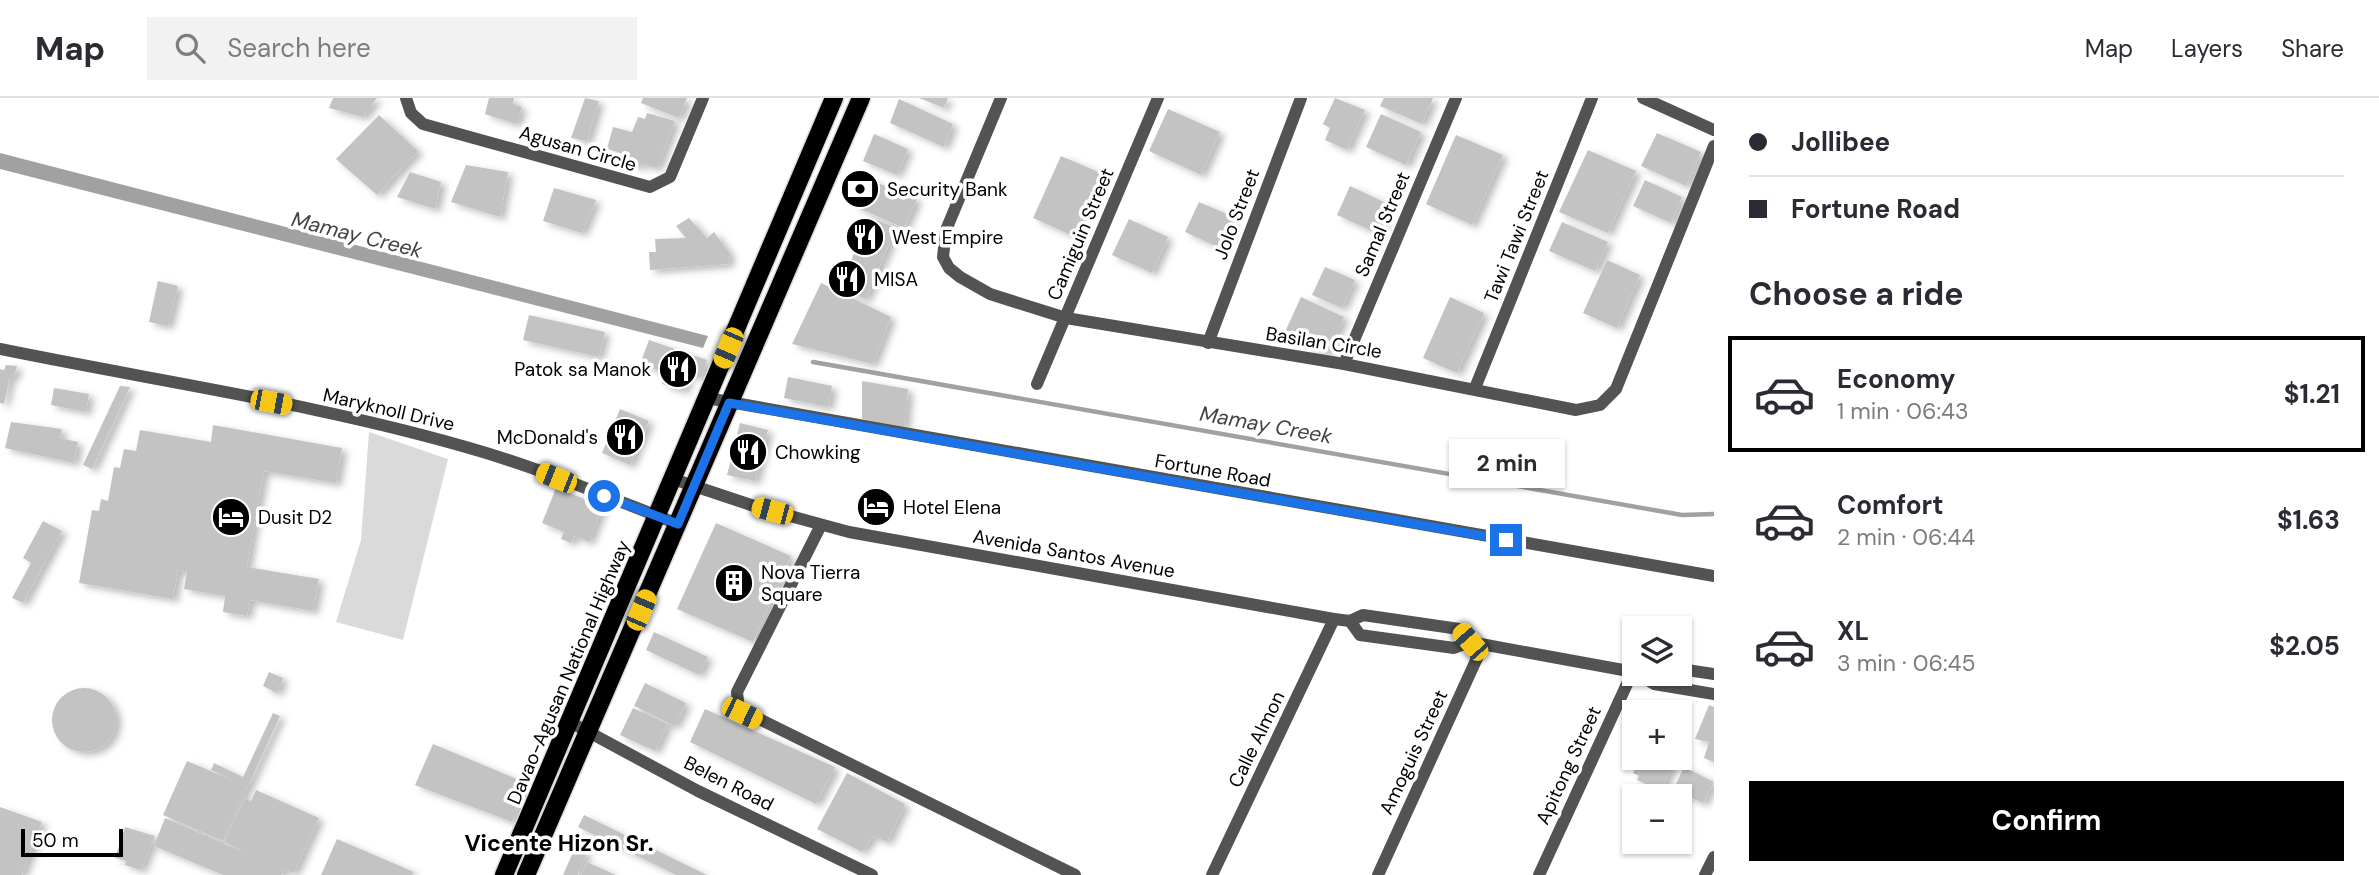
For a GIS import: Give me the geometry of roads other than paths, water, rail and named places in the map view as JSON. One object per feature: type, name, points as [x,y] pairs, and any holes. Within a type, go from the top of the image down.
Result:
[{"type":"main road","name":"Davao-Agusan National Highway","points":[[504,875],[834,98]]},
{"type":"main road","points":[[526,875],[860,98]]},
{"type":"main road","points":[[622,602],[641,610]]},
{"type":"street","name":"Agusan Circle","points":[[406,98],[411,113],[423,124],[650,187],[660,184],[673,171],[703,98]]},
{"type":"street","name":"Basilan Circle","points":[[1001,98],[946,230],[943,257],[949,268],[960,277],[990,294],[1066,318],[1344,364],[1576,410],[1590,409],[1609,399],[1616,389],[1714,146]]},
{"type":"street","name":"Camiguin Street","points":[[1037,384],[1158,98]]},
{"type":"street","name":"Jolo Street","points":[[1208,343],[1301,98]]},
{"type":"street","name":"Samal Street","points":[[1344,364],[1456,98]]},
{"type":"street","name":"Tawi Tawi Street","points":[[1475,388],[1592,98]]},
{"type":"street","points":[[1643,98],[1714,130]]},
{"type":"street","name":"Maryknoll Drive","points":[[0,349],[355,419],[528,467],[678,524]]},
{"type":"street","name":"Fortune Road","points":[[707,398],[1714,576]]},
{"type":"street","name":"Avenida Santos Avenue","points":[[673,479],[821,525],[1334,619],[1350,621],[1363,615],[1459,629],[1470,642]]},
{"type":"street","points":[[821,525],[737,692],[736,704],[742,713],[1075,875]]},
{"type":"street","name":"Calle Almon","points":[[1212,875],[1334,619]]},
{"type":"street","name":"Avenida Santos Avenue","points":[[1350,621],[1360,635],[1454,648],[1470,642],[1622,670]]},
{"type":"street","name":"Amoguis Street","points":[[1378,875],[1483,645]]},
{"type":"street","points":[[1692,671],[1714,674]]},
{"type":"street","name":"Apitong Street","points":[[1539,875],[1628,686]]},
{"type":"street","name":"Avenida Santos Avenue","points":[[1666,686],[1714,694]]},
{"type":"street","name":"Belen Road","points":[[570,722],[698,790],[872,875]]},
{"type":"street","points":[[1705,875],[1714,857]]},
{"type":"waterway","name":"Mamay Creek","points":[[813,362],[1682,515],[1714,514]]},
{"type":"place","name":"Security Bank","points":[[860,189]]},
{"type":"place","name":"West Empire","points":[[865,237]]},
{"type":"place","name":"MISA","points":[[847,279]]},
{"type":"place","name":"Patok sa Manok","points":[[678,369]]},
{"type":"place","name":"McDonald's","points":[[625,437]]},
{"type":"place","name":"Chowking","points":[[748,452]]},
{"type":"place","name":"Hotel Elena","points":[[876,507]]},
{"type":"place","name":"Dusit D2","points":[[231,517]]},
{"type":"place","name":"Nova Tierra Square","points":[[734,583]]},
{"type":"district","name":"Vicente Hizon Sr.","points":[[559,843]]}]
